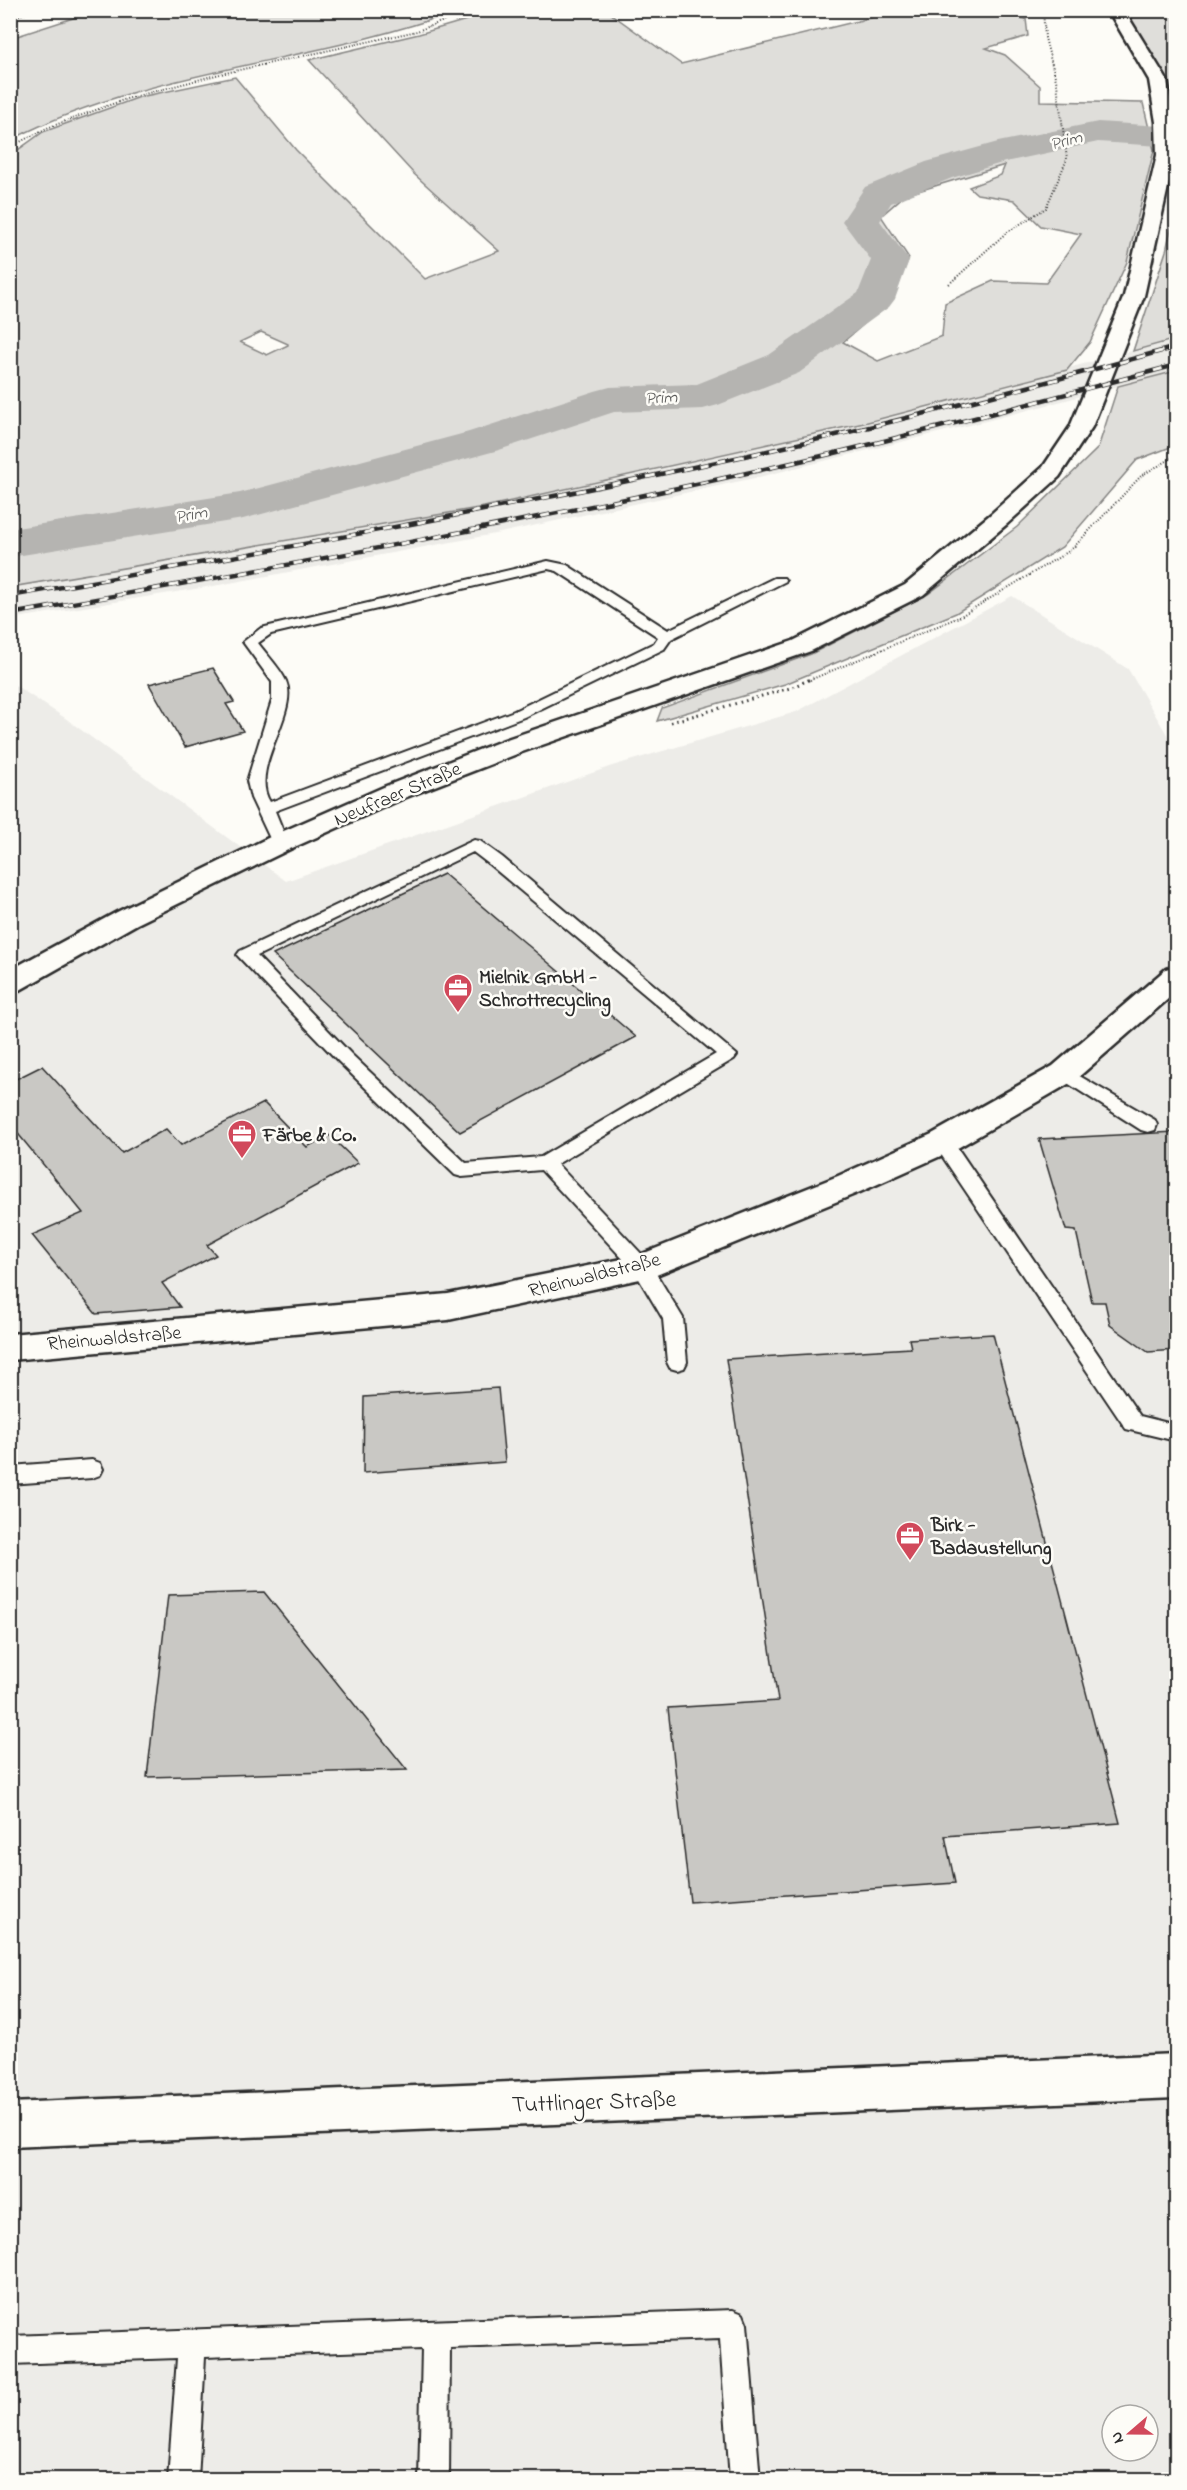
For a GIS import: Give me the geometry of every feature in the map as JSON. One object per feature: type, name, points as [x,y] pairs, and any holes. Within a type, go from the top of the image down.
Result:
[{"type":"street","name":"Neufraer Straße","points":[[10,983],[127,918],[280,843],[395,792],[513,746],[802,646],[914,590],[999,519],[1051,472],[1081,427],[1134,296],[1166,155],[1165,122],[1158,80],[1116,11]]},
{"type":"street","name":"Rheinwaldstraße","points":[[10,1347],[448,1307],[642,1267],[849,1184],[943,1143],[1064,1073],[1176,976]]},
{"type":"street","name":"Tuttlinger Straße","points":[[10,2125],[1176,2076]]},
{"type":"lane","points":[[1116,11],[1121,10]]},
{"type":"lane","points":[[280,843],[259,798],[255,781],[280,700],[279,682],[250,642],[266,631],[548,565],[562,568],[656,627],[666,636]]},
{"type":"lane","points":[[266,809],[519,714],[659,646],[666,636],[779,581]]},
{"type":"lane","points":[[474,845],[482,850],[728,1055],[545,1163],[462,1170],[345,1058],[246,955],[474,845]]},
{"type":"lane","points":[[1064,1073],[1148,1125]]},
{"type":"lane","points":[[943,1143],[1133,1423],[1176,1433]]},
{"type":"lane","points":[[545,1163],[642,1267],[673,1318],[677,1362]]},
{"type":"lane","points":[[10,1475],[92,1469]]},
{"type":"lane","points":[[10,2350],[733,2324],[745,2480]]},
{"type":"lane","points":[[434,2480],[436,2335]]},
{"type":"lane","points":[[183,2480],[192,2343]]},
{"type":"path","points":[[10,18],[35,10]]},
{"type":"path","points":[[10,147],[47,128],[126,99],[216,75],[417,31],[473,10]]},
{"type":"path","points":[[1001,10],[1116,11]]},
{"type":"path","points":[[949,284],[1006,232],[1046,208],[1067,159],[1057,84],[1045,38],[1043,11]]},
{"type":"shaded area","points":[[98,10],[456,11],[401,29],[118,97],[64,116],[11,140],[11,38]]},
{"type":"shaded area","points":[[497,11],[607,11],[681,64],[899,11],[984,11],[1026,19],[1028,36],[986,48],[1005,55],[1040,86],[1040,101],[1143,103],[1154,150],[1127,262],[1090,342],[1067,370],[864,423],[484,507],[11,587],[11,155],[43,132],[140,97],[235,77],[296,150],[425,279],[499,251],[414,174],[309,60],[419,34]],"holes":[[[1005,165],[1001,175],[969,187],[977,194],[1014,200],[1041,226],[1081,234],[1046,283],[993,281],[945,303],[942,336],[878,361],[843,342],[890,302],[909,258],[881,216],[905,195]],[[261,332],[288,344],[288,345],[267,355],[240,342]]]},
{"type":"shaded area","points":[[1176,11],[1176,99],[1129,20],[1138,12]]},
{"type":"shaded area","points":[[1176,206],[1176,339],[1133,351],[1166,251]]},
{"type":"shaded area","points":[[1176,339],[1176,371],[759,477],[500,533],[219,585],[11,619],[11,587],[484,507],[864,423]]},
{"type":"shaded area","points":[[1176,371],[1176,445],[1137,460],[1062,547],[956,613],[785,684],[657,721],[662,708],[811,654],[928,594],[1017,527],[1098,448],[1118,386]]},
{"type":"shaded area","points":[[1012,596],[1128,669],[1172,743],[1176,746],[1176,2479],[11,2479],[10,682],[65,718],[286,881],[612,766],[796,712]]},
{"type":"building","points":[[213,668],[234,702],[226,704],[243,731],[185,747],[149,684]]},
{"type":"building","points":[[444,874],[636,1037],[460,1132],[273,955]]},
{"type":"building","points":[[42,1066],[122,1153],[166,1129],[181,1145],[264,1103],[307,1147],[329,1135],[358,1163],[207,1245],[216,1255],[162,1283],[180,1307],[96,1314],[32,1235],[83,1213],[10,1124],[10,1082]]},
{"type":"building","points":[[1176,1132],[1176,1350],[1148,1352],[1110,1325],[1105,1302],[1092,1302],[1076,1231],[1066,1230],[1039,1139]]},
{"type":"building","points":[[993,1334],[1120,1823],[945,1836],[955,1883],[690,1902],[668,1708],[778,1701],[726,1359],[911,1348],[909,1339]]},
{"type":"building","points":[[498,1388],[505,1462],[363,1473],[364,1397]]},
{"type":"building","points":[[264,1592],[407,1770],[147,1777],[168,1595]]},
{"type":"waterway","name":"Prim","points":[[10,543],[243,506],[484,441],[610,400],[703,396],[784,364],[875,299],[890,260],[861,221],[878,195],[939,170],[998,153],[1098,132],[1176,137]]},
{"type":"railway","points":[[10,596],[376,531],[795,445],[1013,391],[1176,347]]},
{"type":"railway","points":[[10,614],[417,541],[721,479],[911,434],[1176,365]]},
{"type":"place","name":"Mielnik GmbH - Schrottrecycling","points":[[458,1014]]},
{"type":"place","name":"Färbe & Co.","points":[[242,1160]]},
{"type":"place","name":"Birk - Badaustellung","points":[[910,1562]]}]
